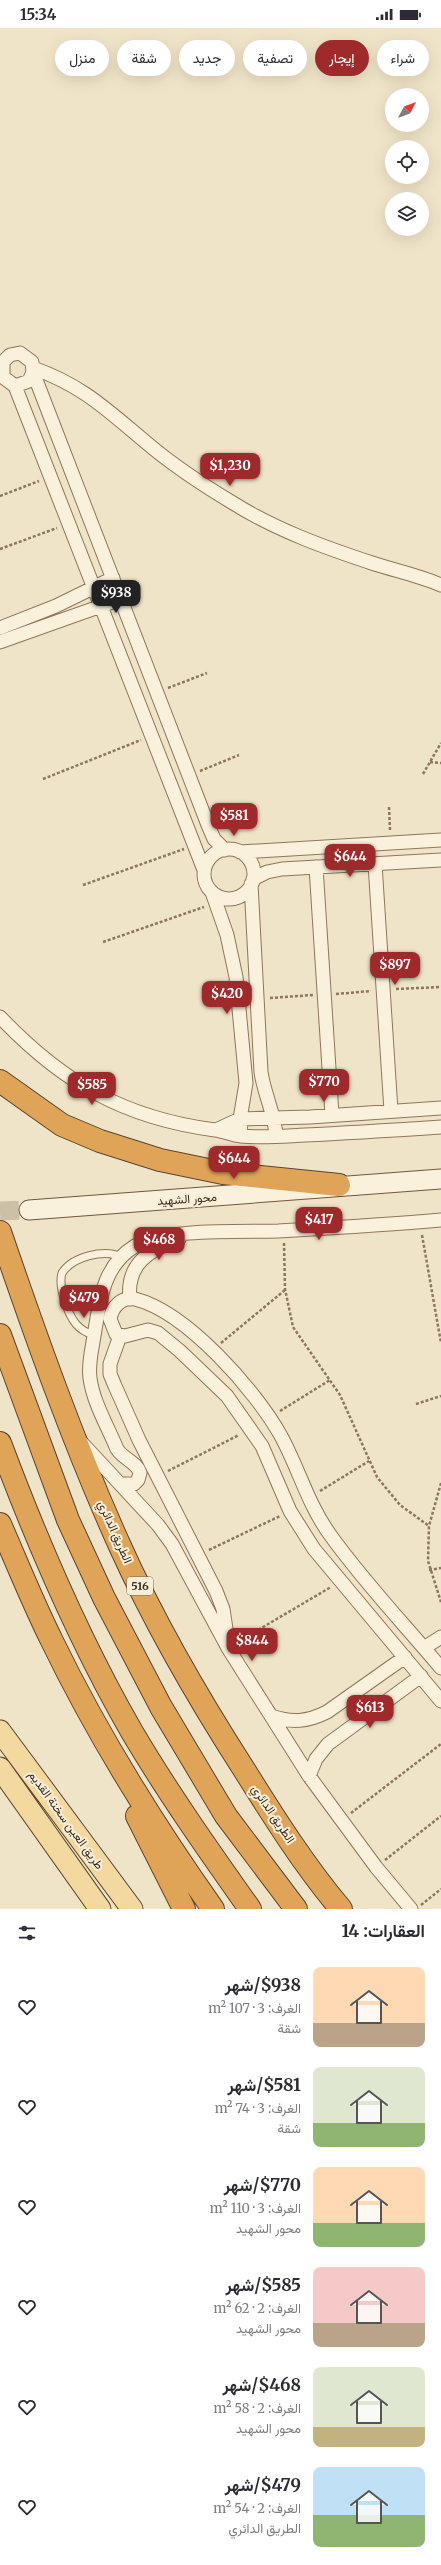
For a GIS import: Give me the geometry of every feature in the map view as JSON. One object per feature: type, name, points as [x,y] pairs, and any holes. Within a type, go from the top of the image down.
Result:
[{"type":"highway","points":[[0,1080],[62,1125],[100,1141],[160,1160],[223,1173],[339,1185]]},
{"type":"highway","name":"الطريق الدائري","points":[[0,1232],[45,1362],[119,1544],[205,1708],[265,1803],[341,1909]]},
{"type":"highway","points":[[0,1335],[68,1520],[104,1598],[161,1707],[226,1816],[296,1909]]},
{"type":"highway","points":[[0,1443],[56,1583],[94,1660],[137,1739],[196,1832],[250,1909]]},
{"type":"highway","points":[[0,1524],[51,1641],[98,1730],[134,1810],[184,1909]]},
{"type":"highway","points":[[98,1730],[187,1872],[213,1909]]},
{"type":"main road","name":"طريق العين سخنة القديم","points":[[0,1731],[132,1909]]},
{"type":"main road","name":"طريق العين سخنة القديم","points":[[0,1768],[100,1909]]},
{"type":"street","points":[[225,850],[210,832],[33,370],[25,355],[5,355],[1,367],[1,377],[15,386],[196,845],[204,870],[204,878],[214,897],[227,935],[236,977],[246,1084],[240,1119],[241,1136]]},
{"type":"street","points":[[15,386],[29,381],[33,370]]},
{"type":"street","points":[[33,370],[66,381],[95,399],[148,445],[190,476],[234,504],[281,528],[329,549],[441,585]]},
{"type":"street","points":[[0,628],[56,606],[113,578]]},
{"type":"street","points":[[0,642],[121,599]]},
{"type":"street","points":[[204,870],[211,857],[225,850],[240,852],[441,840]]},
{"type":"street","points":[[240,852],[251,864],[257,998],[263,1084],[275,1118],[276,1136]]},
{"type":"street","points":[[214,897],[226,899],[233,898],[247,891],[252,882],[274,870],[441,860]]},
{"type":"street","points":[[375,864],[391,1111]]},
{"type":"street","points":[[316,867],[332,1115]]},
{"type":"street","points":[[0,1017],[18,1036],[55,1067],[82,1086],[119,1106],[188,1127],[216,1130],[241,1136],[276,1136],[441,1127]]},
{"type":"street","points":[[216,1130],[240,1119],[441,1108]]},
{"type":"street","name":"محور الشهيد","points":[[29,1210],[339,1185],[441,1179]]},
{"type":"street","points":[[120,1484],[136,1483],[140,1473],[135,1464],[122,1456],[117,1449],[94,1393],[90,1378],[94,1335],[105,1282],[122,1257],[134,1247],[159,1237],[441,1220]]},
{"type":"street","points":[[130,1299],[131,1276],[144,1256],[161,1246],[196,1234]]},
{"type":"street","points":[[120,1336],[113,1329],[111,1314],[116,1305],[130,1299],[167,1315],[212,1350],[243,1382],[270,1417],[281,1436],[307,1498],[331,1536],[424,1648],[440,1665]]},
{"type":"street","points":[[120,1336],[148,1330],[163,1337],[213,1381],[251,1429],[262,1446],[290,1511],[314,1549],[441,1700]]},
{"type":"street","points":[[120,1336],[111,1355],[110,1374],[157,1477],[198,1556],[223,1609],[228,1648]]},
{"type":"street","points":[[92,1349],[111,1355]]},
{"type":"street","points":[[73,1434],[120,1484],[172,1544],[228,1648],[309,1776],[376,1867],[411,1909]]},
{"type":"street","points":[[424,1648],[441,1637]]},
{"type":"street","points":[[271,1716],[299,1721],[314,1718],[327,1712],[405,1657]]},
{"type":"street","points":[[309,1776],[316,1759],[328,1744],[421,1676]]},
{"type":"street","points":[[0,1784],[30,1809]]},
{"type":"lane","points":[[94,1335],[80,1328],[72,1319],[61,1286],[62,1273],[72,1263],[95,1255],[106,1253],[122,1257]]},
{"type":"path","points":[[0,496],[51,476]]},
{"type":"path","points":[[0,549],[69,523]]},
{"type":"path","points":[[157,693],[207,674]]},
{"type":"path","points":[[43,779],[152,736]]},
{"type":"path","points":[[423,774],[441,743]]},
{"type":"path","points":[[189,776],[239,755]]},
{"type":"path","points":[[430,762],[441,763]]},
{"type":"path","points":[[390,807],[391,843]]},
{"type":"path","points":[[83,885],[196,845]]},
{"type":"path","points":[[102,942],[214,897]]},
{"type":"path","points":[[257,998],[441,987]]},
{"type":"path","points":[[420,1222],[441,1343]]},
{"type":"path","points":[[284,1230],[285,1289],[294,1327],[330,1380],[356,1427],[369,1461],[388,1492],[414,1516],[429,1526]]},
{"type":"path","points":[[212,1350],[285,1289]]},
{"type":"path","points":[[270,1417],[330,1380]]},
{"type":"path","points":[[416,1404],[429,1402],[441,1396]]},
{"type":"path","points":[[157,1477],[251,1429]]},
{"type":"path","points":[[307,1498],[369,1461]]},
{"type":"path","points":[[441,1483],[436,1493],[429,1526],[429,1570],[441,1602]]},
{"type":"path","points":[[436,1493],[441,1494]]},
{"type":"path","points":[[198,1556],[290,1511]]},
{"type":"path","points":[[429,1570],[441,1568]]},
{"type":"path","points":[[228,1648],[340,1581]]},
{"type":"path","points":[[341,1820],[441,1744]]},
{"type":"path","points":[[376,1867],[441,1816]]},
{"type":"path","points":[[416,1909],[441,1889]]},
{"type":"tunnel","points":[[0,1211],[29,1210]]}]
